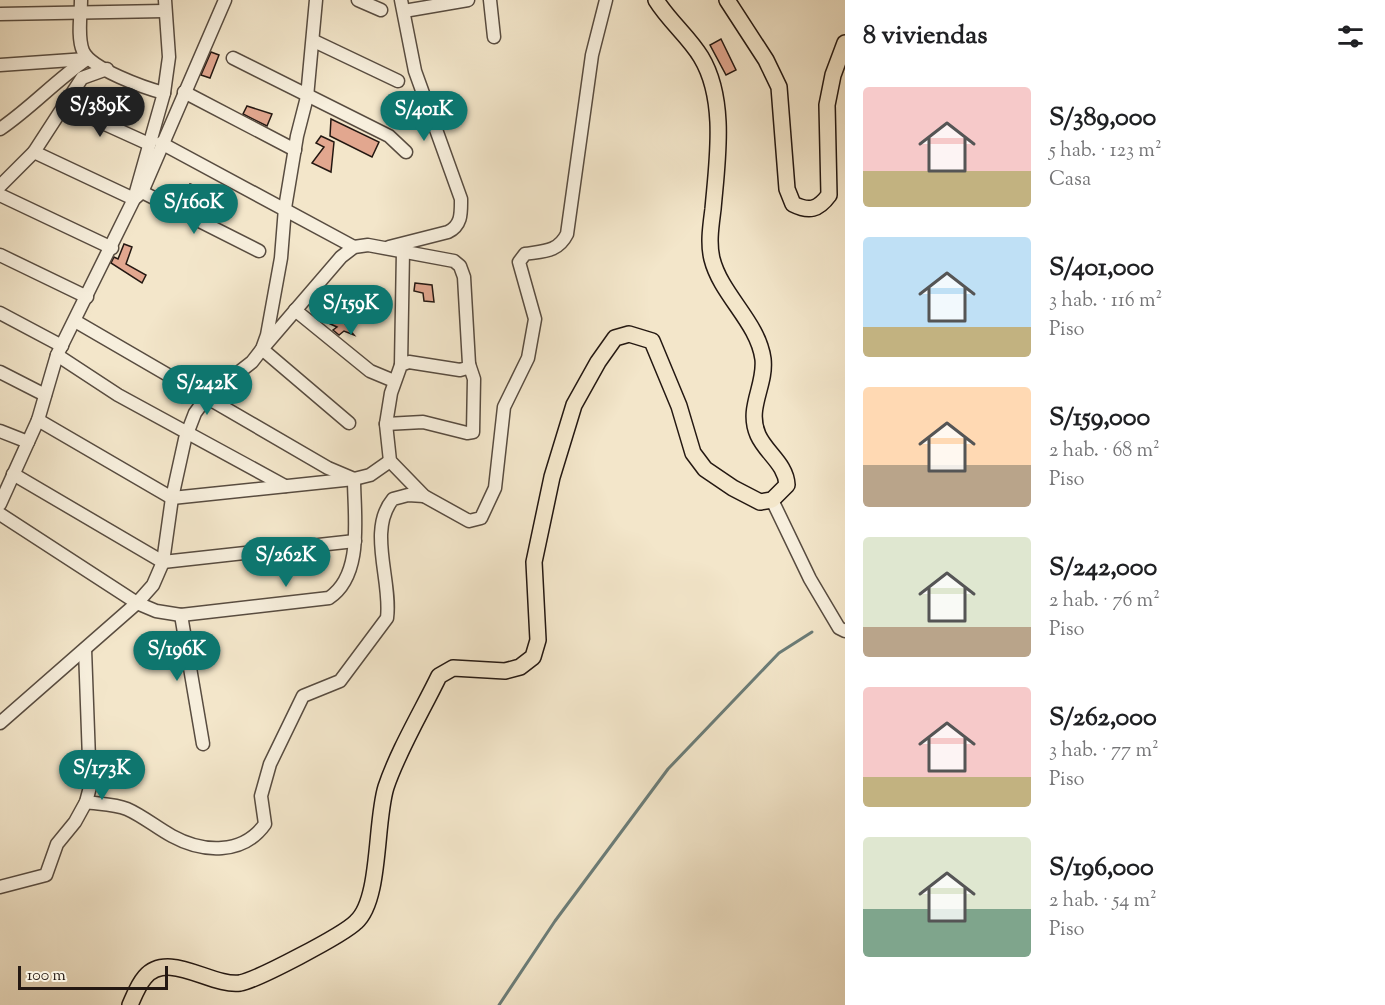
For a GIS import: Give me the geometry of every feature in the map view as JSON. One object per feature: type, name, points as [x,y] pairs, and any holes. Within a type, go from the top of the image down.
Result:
[{"type":"main road","points":[[130,1005],[147,975],[159,969],[173,968],[228,984],[242,983],[299,956],[357,922],[370,901],[376,842],[386,787],[439,676],[453,668],[505,671],[520,667],[533,657],[538,640],[534,562],[552,477],[574,405],[598,362],[615,338],[629,334],[652,341],[679,406],[693,453],[705,469],[733,488],[760,502],[772,500],[787,485],[787,474],[758,435],[753,418],[763,360],[759,344],[716,273],[711,256],[710,235],[720,129],[710,83],[702,57],[656,0]]},
{"type":"main road","points":[[727,0],[766,60],[779,87],[787,189],[793,204],[805,210],[818,208],[830,195],[827,105],[832,75],[845,43]]},
{"type":"street","points":[[81,0],[81,48],[87,59]]},
{"type":"street","points":[[155,143],[184,92],[225,0]]},
{"type":"street","points":[[262,349],[273,312],[285,233],[285,208],[307,97],[316,0]]},
{"type":"street","points":[[358,0],[381,10]]},
{"type":"street","points":[[384,248],[448,232],[456,228],[460,219],[461,199],[415,71],[402,6],[468,0]]},
{"type":"street","points":[[490,0],[495,38]]},
{"type":"street","points":[[403,251],[401,364],[394,381],[386,424],[390,461],[424,496],[462,518],[474,521],[481,518],[495,488],[504,407],[528,358],[535,319],[519,262],[525,254],[552,250],[561,246],[567,234],[592,56],[606,0]]},
{"type":"street","points":[[0,14],[81,14],[165,6],[169,57],[155,143],[138,195],[60,350],[38,420],[0,504]]},
{"type":"street","points":[[314,41],[398,81]]},
{"type":"street","points":[[233,58],[389,136],[406,152]]},
{"type":"street","points":[[0,129],[24,114],[62,77],[87,59]]},
{"type":"street","points":[[0,65],[87,59],[138,86],[164,93]]},
{"type":"street","points":[[0,186],[34,153],[82,78],[107,69]]},
{"type":"street","points":[[184,92],[295,150]]},
{"type":"street","points":[[63,105],[155,143],[285,208],[354,247]]},
{"type":"street","points":[[34,153],[138,195],[259,251]]},
{"type":"street","points":[[0,195],[112,248]]},
{"type":"street","points":[[0,723],[137,603],[153,585],[163,562],[172,498],[195,413],[206,398],[244,369],[341,257],[354,247],[368,245],[454,261],[460,266],[465,287],[469,364],[474,380],[473,432],[467,433],[423,423],[386,424]]},
{"type":"street","points":[[0,255],[87,297]]},
{"type":"street","points":[[295,310],[370,371],[394,381]]},
{"type":"street","points":[[0,313],[60,350],[118,395],[285,486]]},
{"type":"street","points":[[75,321],[328,468],[354,479]]},
{"type":"street","points":[[262,349],[350,423]]},
{"type":"street","points":[[401,364],[409,362],[460,370],[467,368],[469,364]]},
{"type":"street","points":[[0,372],[45,395]]},
{"type":"street","points":[[38,420],[172,498],[354,479],[370,475],[390,461]]},
{"type":"street","points":[[0,431],[28,442]]},
{"type":"street","points":[[13,474],[163,562],[355,541]]},
{"type":"street","points":[[0,514],[137,603],[156,611],[181,615],[329,598],[343,585],[349,572],[355,541],[354,479]]},
{"type":"street","points":[[86,802],[127,809],[173,837],[191,844],[227,848],[249,842],[265,824],[261,796],[270,764],[303,696],[340,681],[387,618],[382,524],[384,512],[393,499],[408,495],[424,496]]},
{"type":"street","points":[[772,500],[810,579],[839,628],[845,631]]},
{"type":"street","points":[[181,615],[203,744]]},
{"type":"street","points":[[0,887],[46,875],[57,844],[75,822],[86,802],[90,787],[85,648]]},
{"type":"building","points":[[721,39],[736,70],[726,75],[710,45]]},
{"type":"building","points":[[211,52],[219,55],[210,78],[201,75]]},
{"type":"building","points":[[247,106],[272,114],[267,126],[243,114]]},
{"type":"building","points":[[331,119],[379,142],[372,157],[330,136]]},
{"type":"building","points":[[321,136],[334,142],[331,172],[312,163],[324,147],[316,143]]},
{"type":"building","points":[[190,184],[208,190],[205,198],[193,194],[188,206],[180,202]]},
{"type":"building","points":[[124,244],[132,247],[126,264],[146,275],[142,283],[111,263],[114,257],[118,259]]},
{"type":"building","points":[[415,283],[432,285],[434,302],[424,301],[423,293],[414,291]]},
{"type":"building","points":[[327,313],[341,319],[354,335],[344,331],[339,335],[333,330],[337,327],[324,321]]},
{"type":"waterway","points":[[499,1005],[555,921],[668,769],[779,653],[812,632]]}]
